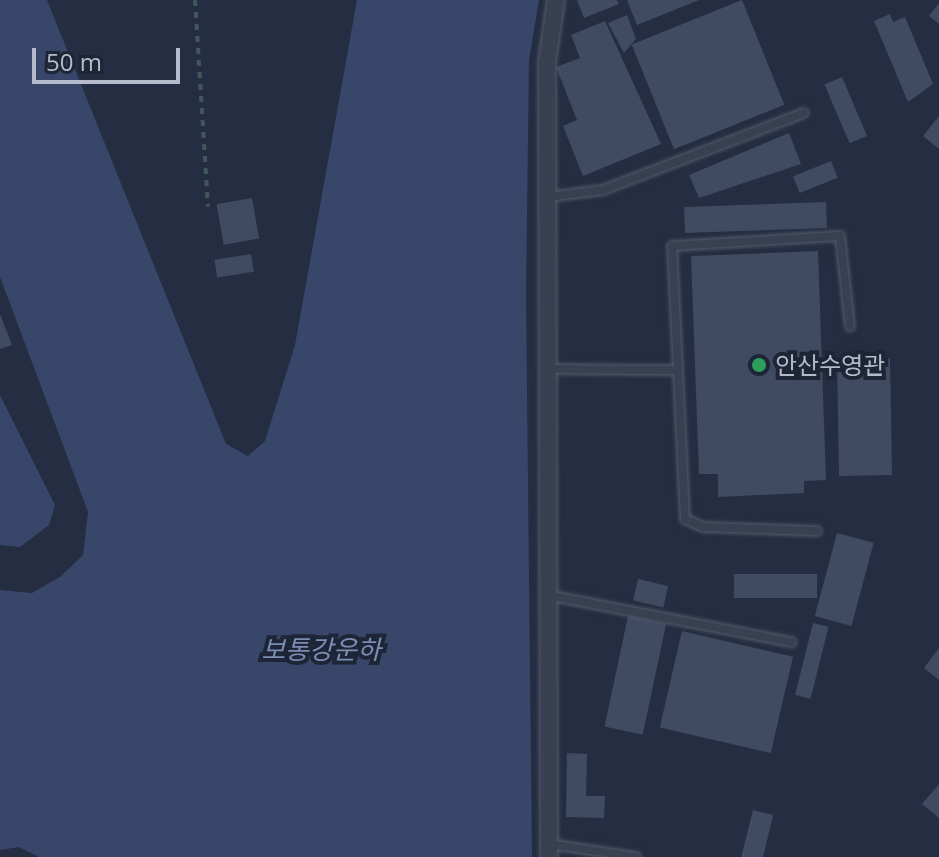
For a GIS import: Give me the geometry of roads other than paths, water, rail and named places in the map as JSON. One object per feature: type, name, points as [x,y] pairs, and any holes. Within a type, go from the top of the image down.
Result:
[{"type":"street","points":[[549,850],[552,596],[547,62],[556,0]]},
{"type":"lane","points":[[547,197],[603,190],[804,113]]},
{"type":"lane","points":[[817,531],[703,527],[685,519],[672,246],[840,236],[850,326]]},
{"type":"lane","points":[[550,369],[677,370]]},
{"type":"lane","points":[[552,596],[792,642]]},
{"type":"lane","points":[[549,850],[636,857]]},
{"type":"water","name":"보통강운하","points":[[0,0],[47,0],[226,444],[248,456],[265,441],[295,345],[357,0],[539,0],[529,60],[526,295],[532,857],[39,857],[19,847],[0,850],[0,590],[32,593],[60,577],[83,555],[88,512],[0,277]]},
{"type":"water","points":[[0,395],[55,505],[49,525],[20,547],[0,545]]},
{"type":"place","name":"안산수영관","points":[[759,365]]}]
